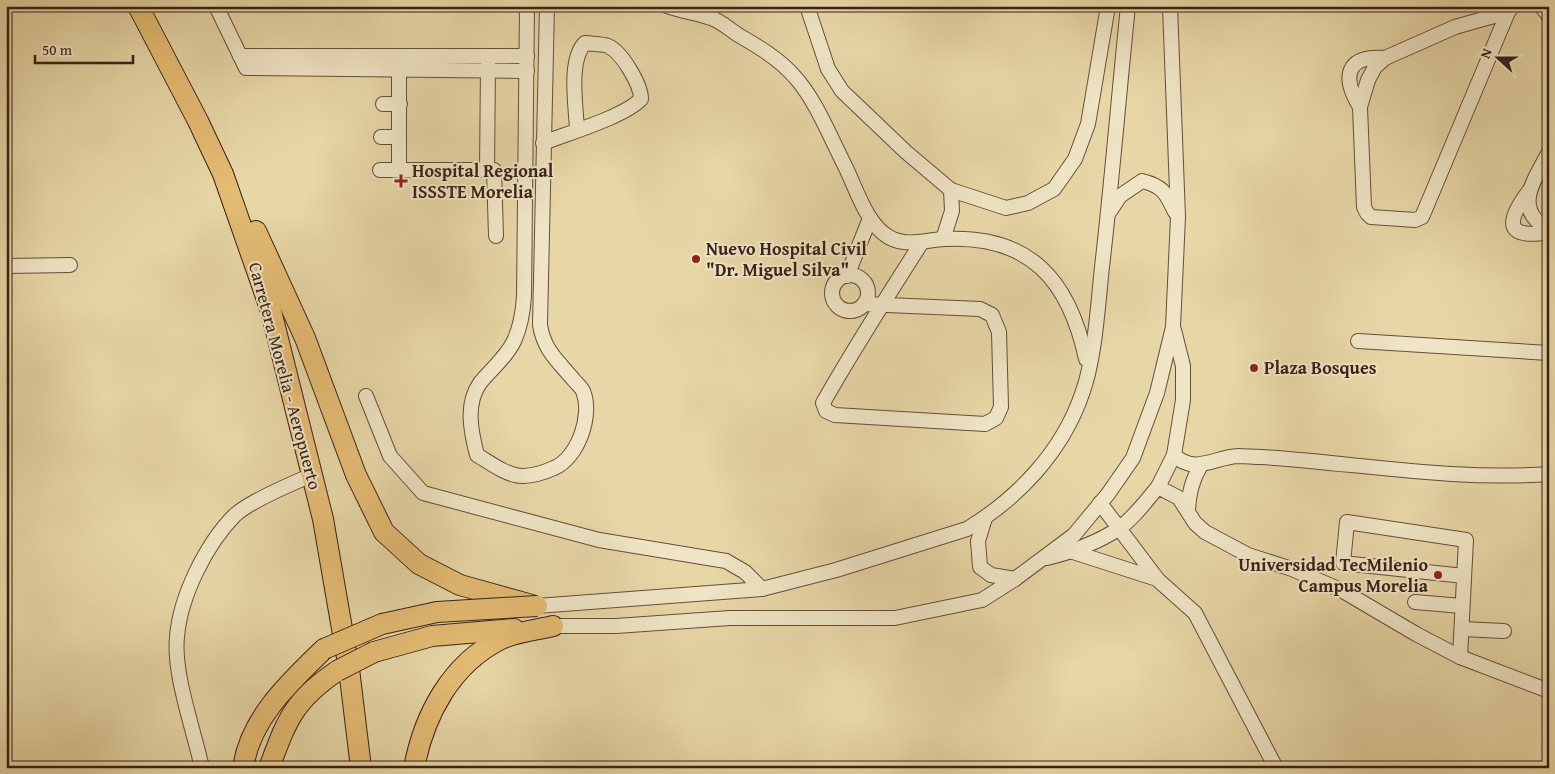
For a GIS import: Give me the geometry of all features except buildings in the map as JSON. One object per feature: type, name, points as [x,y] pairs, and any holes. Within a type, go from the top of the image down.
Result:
[{"type":"highway","name":"Carretera Morelia - Aeropuerto","points":[[138,6],[198,121],[223,174],[270,311],[323,519],[349,669],[361,768]]},
{"type":"highway","points":[[223,174],[258,235],[305,338],[356,475],[384,532],[419,564],[460,585],[537,606]]},
{"type":"highway","points":[[243,768],[254,730],[282,690],[324,649],[382,624],[437,612],[537,606]]},
{"type":"highway","points":[[269,768],[278,738],[292,713],[308,693],[337,671],[374,652],[432,636],[553,626]]},
{"type":"highway","points":[[414,768],[417,750],[434,705],[454,675],[473,656],[502,638],[553,626]]},
{"type":"street","points":[[216,6],[246,68],[527,71]]},
{"type":"street","points":[[527,6],[524,296],[521,324],[514,342],[497,365],[479,384],[472,403],[470,429],[477,455],[508,474],[534,477],[560,466],[577,447],[586,419],[583,391],[543,342],[540,325],[543,143],[548,8]]},
{"type":"street","points":[[667,6],[710,12],[767,52],[795,76],[818,113],[870,218],[884,234],[904,244],[943,239],[975,238],[1012,247],[1044,270],[1062,291],[1074,316],[1088,366]]},
{"type":"street","points":[[811,10],[828,69],[842,91],[906,152],[951,190],[1006,208],[1028,204],[1054,189],[1075,159],[1088,124],[1108,6]]},
{"type":"street","points":[[537,606],[762,589],[836,570],[966,529],[985,518],[1026,484],[1060,441],[1083,393],[1095,330],[1128,6]]},
{"type":"street","points":[[553,626],[616,626],[730,618],[895,618],[982,600],[1015,579],[1074,535],[1133,458],[1157,394],[1173,327],[1178,217],[1170,6]]},
{"type":"street","points":[[1541,6],[1549,16]]},
{"type":"street","points":[[1510,9],[1422,217],[1415,220],[1372,217],[1367,214],[1364,207],[1360,107],[1368,80],[1375,67],[1384,58],[1455,27],[1510,9]]},
{"type":"street","points":[[543,143],[577,130],[634,107],[641,99],[641,89],[619,54],[608,46],[585,43],[578,49],[575,65],[577,130]]},
{"type":"street","points":[[325,55],[325,70]]},
{"type":"street","points":[[399,170],[400,55]]},
{"type":"street","points":[[240,56],[527,56]]},
{"type":"street","points":[[487,56],[487,170]]},
{"type":"street","points":[[1360,107],[1348,83],[1350,72],[1357,62],[1368,56],[1384,58]]},
{"type":"street","points":[[383,104],[400,104]]},
{"type":"street","points":[[381,137],[399,137]]},
{"type":"street","points":[[1549,152],[1529,191],[1515,209],[1512,220],[1515,229],[1524,235],[1549,231]]},
{"type":"street","points":[[380,170],[494,170],[496,236]]},
{"type":"street","points":[[1107,216],[1120,196],[1142,181],[1157,185],[1166,194],[1178,217]]},
{"type":"street","points":[[943,239],[952,211],[951,190]]},
{"type":"street","points":[[1529,191],[1528,205],[1533,217],[1549,231]]},
{"type":"street","points":[[847,276],[870,218]]},
{"type":"street","points":[[859,308],[868,293],[864,281],[853,275],[841,278],[833,288],[834,300],[842,309],[859,308],[882,304],[980,309],[992,315],[999,332],[1001,406],[996,418],[985,424],[835,415],[826,411],[823,403],[882,304],[922,242]]},
{"type":"street","points":[[6,266],[70,265]]},
{"type":"street","points":[[859,308],[867,330]]},
{"type":"street","points":[[1041,560],[1072,552],[1118,529],[1158,487],[1174,455],[1183,400],[1183,366],[1173,327]]},
{"type":"street","points":[[1358,341],[1549,353]]},
{"type":"street","points":[[366,396],[390,456],[423,493],[599,540],[726,561],[745,572],[762,589]]},
{"type":"street","points":[[1174,455],[1181,462],[1201,466],[1237,456],[1505,477],[1549,474]]},
{"type":"street","points":[[1188,511],[1189,492],[1194,477],[1201,466]]},
{"type":"street","points":[[202,768],[181,682],[176,638],[187,593],[208,550],[236,514],[284,487],[312,475]]},
{"type":"street","points":[[1158,487],[1179,498],[1196,523],[1214,537],[1248,555],[1292,569],[1343,591],[1416,634],[1460,657],[1549,691]]},
{"type":"street","points":[[1100,503],[1158,580],[1195,612],[1276,768]]},
{"type":"street","points":[[985,518],[978,541],[980,567],[991,575],[1015,579]]},
{"type":"street","points":[[1460,657],[1466,540],[1347,522],[1343,563],[1464,576]]},
{"type":"street","points":[[1072,552],[1158,580]]},
{"type":"street","points":[[1415,602],[1462,606]]},
{"type":"street","points":[[1462,629],[1504,632]]},
{"type":"place","name":"Hospital Regional ISSSTE Morelia","points":[[401,181]]},
{"type":"place","name":"Nuevo Hospital Civil \"Dr. Miguel Silva\"","points":[[696,259]]},
{"type":"place","name":"Plaza Bosques","points":[[1254,368]]},
{"type":"place","name":"Universidad TecMilenio Campus Morelia","points":[[1438,575]]}]
